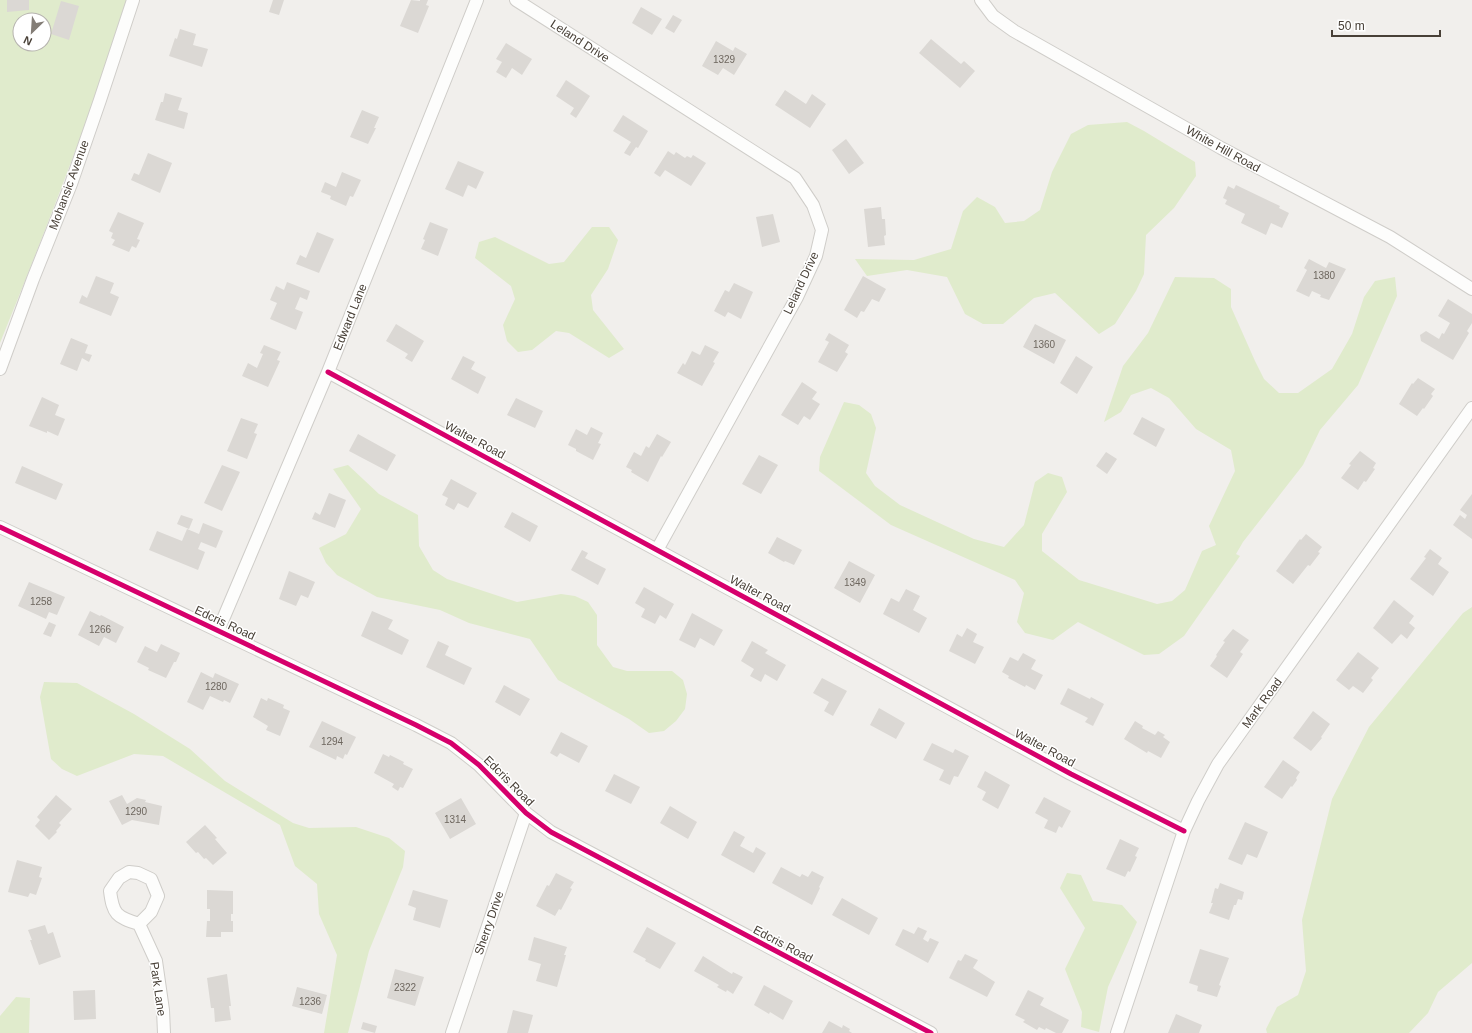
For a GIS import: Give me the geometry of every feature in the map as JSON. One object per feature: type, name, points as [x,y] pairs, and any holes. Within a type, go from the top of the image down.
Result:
[{"type":"street","name":"Mohansic Avenue","points":[[0,369],[33,279],[71,184],[133,0]]},
{"type":"street","name":"Edward Lane","points":[[218,632],[328,372],[477,0]]},
{"type":"street","name":"Leland Drive","points":[[516,0],[795,178],[813,205],[822,230],[816,256],[797,296],[657,550]]},
{"type":"street","name":"White Hill Road","points":[[981,0],[993,16],[1014,31],[1221,148],[1390,237],[1472,289]]},
{"type":"street","name":"Walter Road","points":[[328,372],[1070,774],[1184,831]]},
{"type":"street","name":"Mark Road","points":[[1117,1033],[1184,831],[1218,764],[1472,408]]},
{"type":"street","name":"Edcris Road","points":[[0,527],[451,743],[479,764],[526,813],[551,832],[931,1033]]},
{"type":"street","name":"Sherry Drive","points":[[452,1033],[526,813]]},
{"type":"street","points":[[128,872],[138,873],[151,879],[158,896],[151,912],[138,924],[121,919],[112,906],[110,891],[119,878],[128,872]]},
{"type":"street","name":"Park Lane","points":[[138,924],[156,961],[163,1010],[164,1033]]},
{"type":"green space","points":[[0,0],[129,0],[99,87],[0,343]]},
{"type":"green space","points":[[1127,122],[1195,162],[1196,176],[1174,208],[1146,235],[1144,274],[1136,291],[1115,324],[1099,334],[1055,293],[1034,298],[1003,324],[983,324],[965,314],[947,277],[907,270],[867,276],[855,259],[914,260],[951,249],[963,211],[977,197],[995,207],[1005,223],[1024,221],[1040,210],[1052,172],[1071,134],[1088,125]]},
{"type":"green space","points":[[592,227],[609,227],[618,240],[608,269],[591,295],[593,310],[624,349],[609,358],[569,333],[556,331],[532,350],[518,352],[507,341],[503,325],[515,299],[511,286],[475,258],[479,242],[495,237],[549,264],[564,262]]},
{"type":"green space","points":[[1175,277],[1214,278],[1231,289],[1231,307],[1255,361],[1264,379],[1279,393],[1298,393],[1332,369],[1352,334],[1364,297],[1375,281],[1395,277],[1397,296],[1358,385],[1320,430],[1303,465],[1243,542],[1236,554],[1240,556],[1184,636],[1159,654],[1144,655],[1078,622],[1053,640],[1025,633],[1017,622],[1024,593],[1015,580],[891,525],[819,471],[820,457],[844,402],[859,405],[871,414],[876,428],[866,473],[875,486],[900,505],[974,539],[1004,547],[1024,525],[1035,482],[1048,473],[1062,477],[1067,492],[1042,534],[1042,551],[1079,580],[1157,604],[1172,601],[1185,590],[1202,551],[1216,545],[1209,526],[1235,471],[1231,450],[1196,429],[1169,398],[1151,388],[1131,395],[1121,412],[1104,422],[1123,366],[1148,333]]},
{"type":"green space","points":[[348,465],[379,494],[418,515],[419,546],[433,570],[447,579],[517,602],[561,594],[575,596],[588,602],[597,615],[597,645],[613,667],[627,671],[672,671],[683,680],[687,694],[685,709],[676,721],[664,731],[649,733],[629,719],[558,680],[530,639],[469,623],[440,610],[377,597],[337,575],[326,563],[319,548],[346,534],[361,509],[333,469]]},
{"type":"green space","points":[[1472,607],[1472,963],[1438,992],[1428,1013],[1409,1033],[1267,1033],[1266,1029],[1277,1007],[1298,995],[1306,971],[1302,920],[1332,799],[1369,727],[1463,613]]},
{"type":"green space","points":[[44,682],[77,683],[134,714],[190,749],[225,781],[293,823],[309,828],[356,827],[389,838],[405,851],[403,867],[369,951],[348,1033],[324,1033],[337,955],[319,914],[317,884],[295,866],[280,825],[163,756],[134,754],[77,776],[62,769],[51,759],[40,697]]},
{"type":"green space","points":[[1067,873],[1081,875],[1093,901],[1122,905],[1137,922],[1108,987],[1099,1032],[1081,1027],[1082,1012],[1065,969],[1085,928],[1060,888]]},
{"type":"green space","points":[[16,997],[30,998],[29,1033],[0,1033],[0,1016]]},
{"type":"building","points":[[7,0],[29,0],[29,10],[7,12]]},
{"type":"building","points":[[273,0],[284,0],[279,15],[269,12]]},
{"type":"building","points":[[411,0],[428,0],[426,5],[429,6],[418,33],[400,26]]},
{"type":"building","points":[[61,1],[79,6],[69,40],[52,34]]},
{"type":"building","points":[[641,7],[662,19],[652,35],[632,23]]},
{"type":"building","points":[[673,15],[682,20],[674,33],[665,28]]},
{"type":"building","points":[[180,29],[196,34],[193,45],[208,49],[202,67],[169,56],[175,38],[177,39]]},
{"type":"building","points":[[931,39],[961,64],[964,61],[975,71],[960,88],[919,53]]},
{"type":"building","points":[[716,41],[733,51],[735,47],[747,54],[734,75],[723,68],[718,75],[702,66]]},
{"type":"building","points":[[506,43],[532,59],[522,75],[512,68],[506,78],[496,72],[502,62],[496,59]]},
{"type":"building","points":[[566,80],[590,96],[576,118],[570,114],[574,108],[556,96]]},
{"type":"building","points":[[785,90],[806,104],[812,94],[826,104],[810,128],[775,105]]},
{"type":"building","points":[[165,93],[182,98],[178,110],[188,113],[184,129],[155,120],[161,102],[163,102]]},
{"type":"building","points":[[362,110],[379,117],[374,128],[376,128],[368,144],[350,137]]},
{"type":"building","points":[[623,115],[648,131],[638,148],[636,147],[630,156],[624,153],[631,142],[613,131]]},
{"type":"building","points":[[846,139],[864,163],[849,174],[832,150]]},
{"type":"building","points":[[668,151],[674,155],[676,152],[685,158],[687,156],[691,158],[693,155],[706,163],[691,186],[665,170],[660,177],[654,173]]},
{"type":"building","points":[[148,153],[172,163],[160,193],[131,180],[134,173],[139,175]]},
{"type":"building","points":[[458,161],[484,172],[476,189],[468,185],[463,197],[445,189]]},
{"type":"building","points":[[342,172],[361,180],[353,197],[350,196],[346,206],[330,199],[331,196],[321,192],[325,182],[336,187]]},
{"type":"building","points":[[1236,185],[1280,206],[1279,208],[1289,213],[1282,228],[1271,223],[1266,235],[1241,223],[1245,214],[1225,204],[1227,200],[1223,198],[1228,186],[1234,189]]},
{"type":"building","points":[[881,207],[882,219],[885,219],[885,245],[868,247],[864,209]]},
{"type":"building","points":[[118,212],[144,223],[137,239],[140,240],[136,248],[132,246],[129,252],[112,245],[115,240],[111,238],[113,233],[109,231]]},
{"type":"building","points":[[773,214],[780,242],[762,247],[756,217]]},
{"type":"building","points":[[430,222],[448,229],[438,256],[421,249],[425,240],[423,239]]},
{"type":"building","points":[[317,232],[334,239],[319,273],[296,264],[300,255],[306,258]]},
{"type":"building","points":[[1309,259],[1326,268],[1329,262],[1346,269],[1329,300],[1320,297],[1321,295],[1312,291],[1309,297],[1296,291],[1307,270],[1304,268]]},
{"type":"building","points":[[96,276],[114,283],[110,293],[119,297],[111,316],[79,303],[82,295],[87,298]]},
{"type":"building","points":[[863,276],[886,289],[879,302],[872,299],[864,312],[861,311],[857,318],[844,310]]},
{"type":"building","points":[[287,282],[310,291],[307,300],[300,297],[295,309],[303,312],[296,330],[270,319],[277,303],[270,300],[276,286],[284,290]]},
{"type":"building","points":[[734,283],[753,292],[741,319],[728,312],[725,317],[714,311],[725,290],[729,292]]},
{"type":"building","points":[[1448,299],[1472,314],[1472,323],[1467,331],[1469,333],[1453,360],[1421,341],[1420,335],[1426,331],[1439,339],[1442,333],[1444,334],[1450,323],[1438,316]]},
{"type":"building","points":[[396,324],[424,341],[412,362],[405,358],[408,354],[386,341]]},
{"type":"building","points":[[1035,324],[1066,340],[1054,364],[1023,347]]},
{"type":"building","points":[[829,333],[849,345],[845,352],[848,354],[837,372],[818,362],[829,342],[825,340]]},
{"type":"building","points":[[71,338],[88,345],[85,353],[92,355],[89,362],[82,358],[77,371],[60,364]]},
{"type":"building","points":[[264,345],[281,352],[277,360],[280,361],[268,387],[242,376],[248,363],[257,368],[263,354],[260,353]]},
{"type":"building","points":[[705,345],[719,352],[713,362],[715,363],[702,386],[677,373],[683,363],[685,365],[692,351],[700,355]]},
{"type":"building","points":[[463,356],[475,362],[471,369],[486,377],[478,394],[451,379]]},
{"type":"building","points":[[1076,356],[1093,367],[1077,394],[1060,383]]},
{"type":"building","points":[[1418,378],[1435,389],[1431,394],[1433,396],[1417,416],[1399,404],[1412,383],[1413,384]]},
{"type":"building","points":[[802,382],[817,392],[812,399],[820,404],[810,420],[804,416],[798,425],[781,415]]},
{"type":"building","points":[[42,397],[59,405],[55,415],[65,419],[58,436],[29,426]]},
{"type":"building","points":[[516,398],[543,411],[535,428],[507,415]]},
{"type":"building","points":[[1142,417],[1165,429],[1156,447],[1133,434]]},
{"type":"building","points":[[241,418],[258,424],[254,433],[257,434],[247,459],[227,451]]},
{"type":"building","points":[[591,427],[603,433],[598,443],[601,444],[593,460],[568,445],[576,429],[587,435]]},
{"type":"building","points":[[358,434],[396,455],[387,471],[349,451]]},
{"type":"building","points":[[657,434],[671,442],[662,457],[661,456],[648,482],[631,472],[632,470],[626,467],[634,452],[641,456],[646,446],[649,448]]},
{"type":"building","points":[[1360,451],[1376,463],[1373,468],[1375,469],[1358,490],[1341,478],[1351,465],[1349,464]]},
{"type":"building","points":[[1106,452],[1117,459],[1107,474],[1096,466]]},
{"type":"building","points":[[759,455],[778,465],[761,494],[742,484]]},
{"type":"building","points":[[222,465],[240,472],[222,511],[204,503]]},
{"type":"building","points":[[22,466],[63,484],[56,500],[15,483]]},
{"type":"building","points":[[451,479],[477,493],[468,508],[458,503],[454,510],[445,505],[448,498],[442,495]]},
{"type":"building","points":[[329,493],[346,500],[335,528],[312,519],[315,512],[320,515]]},
{"type":"building","points":[[1472,494],[1472,539],[1453,525],[1460,515],[1465,519],[1467,515],[1460,510]]},
{"type":"building","points":[[512,512],[538,526],[530,542],[504,527]]},
{"type":"building","points":[[181,515],[193,519],[189,529],[177,524]]},
{"type":"building","points":[[203,523],[223,531],[216,548],[201,542],[198,549],[205,552],[198,570],[149,550],[157,531],[182,541],[187,529],[199,534]]},
{"type":"building","points":[[1306,534],[1322,547],[1318,552],[1320,553],[1310,566],[1308,565],[1293,584],[1276,571],[1300,539],[1301,540]]},
{"type":"building","points":[[777,537],[802,550],[794,565],[785,561],[784,562],[768,553]]},
{"type":"building","points":[[1430,549],[1442,558],[1438,564],[1449,572],[1433,596],[1410,579],[1426,558],[1424,557]]},
{"type":"building","points":[[582,550],[588,553],[585,558],[606,569],[598,585],[571,570]]},
{"type":"building","points":[[849,561],[875,575],[860,603],[834,588]]},
{"type":"building","points":[[289,571],[315,582],[308,598],[301,595],[296,606],[279,599]]},
{"type":"building","points":[[29,582],[65,597],[57,615],[49,612],[46,619],[18,606]]},
{"type":"building","points":[[644,587],[674,604],[666,619],[660,615],[655,624],[641,617],[645,609],[635,603]]},
{"type":"building","points":[[906,589],[920,596],[913,610],[927,618],[919,633],[883,614],[891,598],[899,602]]},
{"type":"building","points":[[1394,600],[1414,616],[1409,623],[1415,628],[1407,639],[1401,634],[1392,644],[1373,628]]},
{"type":"building","points":[[90,611],[124,627],[116,643],[104,637],[99,646],[78,635]]},
{"type":"building","points":[[372,611],[393,620],[388,629],[409,640],[402,655],[361,636]]},
{"type":"building","points":[[692,613],[723,630],[714,646],[700,638],[695,648],[679,640]]},
{"type":"building","points":[[49,622],[56,625],[51,637],[43,634]]},
{"type":"building","points":[[967,628],[977,634],[973,642],[984,647],[975,664],[949,651],[957,634],[962,637]]},
{"type":"building","points":[[1233,629],[1249,640],[1240,652],[1243,654],[1227,678],[1210,666],[1225,642],[1223,641]]},
{"type":"building","points":[[438,641],[449,646],[445,655],[472,668],[464,685],[426,667]]},
{"type":"building","points":[[752,641],[768,650],[765,653],[786,665],[777,681],[765,674],[761,682],[750,676],[754,669],[741,661]]},
{"type":"building","points":[[161,644],[180,653],[166,678],[148,670],[149,668],[137,662],[145,646],[157,652]]},
{"type":"building","points":[[1358,652],[1379,668],[1371,678],[1373,680],[1363,693],[1353,686],[1349,690],[1336,680]]},
{"type":"building","points":[[1023,653],[1036,660],[1031,669],[1043,675],[1035,690],[1026,685],[1025,687],[1008,678],[1009,676],[1002,672],[1010,657],[1018,661]]},
{"type":"building","points":[[201,672],[213,678],[215,673],[239,684],[230,703],[224,700],[223,702],[210,696],[203,710],[187,702]]},
{"type":"building","points":[[822,678],[847,691],[833,716],[824,711],[829,702],[813,693]]},
{"type":"building","points":[[504,685],[530,699],[520,716],[495,702]]},
{"type":"building","points":[[1068,688],[1104,704],[1093,726],[1085,722],[1088,718],[1060,704]]},
{"type":"building","points":[[261,698],[267,701],[268,698],[284,705],[283,708],[290,711],[280,736],[266,730],[268,726],[253,717]]},
{"type":"building","points":[[879,708],[905,723],[896,739],[870,725]]},
{"type":"building","points":[[1313,711],[1330,724],[1321,737],[1322,738],[1311,751],[1293,738]]},
{"type":"building","points":[[322,721],[356,737],[347,755],[345,754],[343,759],[337,756],[336,760],[309,747]]},
{"type":"building","points":[[1135,721],[1143,726],[1142,728],[1155,735],[1158,731],[1165,735],[1163,737],[1170,742],[1161,758],[1148,751],[1147,753],[1124,739]]},
{"type":"building","points":[[561,732],[588,746],[579,763],[560,753],[557,757],[550,753]]},
{"type":"building","points":[[932,743],[953,753],[955,749],[969,756],[958,777],[954,776],[950,785],[939,780],[944,770],[923,760]]},
{"type":"building","points":[[383,754],[389,757],[390,755],[404,762],[403,764],[413,769],[403,788],[400,787],[398,791],[392,787],[394,784],[374,773]]},
{"type":"building","points":[[1283,760],[1300,772],[1296,778],[1297,780],[1282,799],[1264,787]]},
{"type":"building","points":[[985,771],[1010,785],[998,809],[982,800],[986,792],[977,787]]},
{"type":"building","points":[[614,774],[640,787],[631,804],[605,791]]},
{"type":"building","points":[[56,795],[72,809],[59,823],[61,825],[56,831],[57,832],[49,840],[35,826],[40,820],[37,817]]},
{"type":"building","points":[[122,795],[127,804],[137,798],[146,800],[145,802],[162,806],[159,825],[132,820],[122,825],[109,801]]},
{"type":"building","points":[[1044,797],[1071,811],[1062,828],[1059,826],[1056,833],[1044,828],[1048,820],[1035,813]]},
{"type":"building","points":[[461,798],[476,824],[450,839],[435,813]]},
{"type":"building","points":[[670,806],[697,822],[688,839],[660,823]]},
{"type":"building","points":[[1245,822],[1268,832],[1257,858],[1247,854],[1242,865],[1228,859]]},
{"type":"building","points":[[205,825],[217,838],[215,839],[227,853],[213,865],[206,858],[204,859],[198,852],[196,853],[186,842]]},
{"type":"building","points":[[734,831],[745,837],[740,846],[753,853],[756,847],[766,853],[754,873],[721,855]]},
{"type":"building","points":[[1120,839],[1139,848],[1135,856],[1137,857],[1130,872],[1128,871],[1125,877],[1106,869]]},
{"type":"building","points":[[17,860],[42,867],[39,877],[42,878],[36,895],[30,893],[28,897],[8,892]]},
{"type":"building","points":[[781,867],[800,877],[802,874],[808,877],[812,871],[824,877],[812,905],[772,883]]},
{"type":"building","points":[[556,873],[574,882],[561,910],[559,909],[555,916],[536,906],[547,885],[549,886]]},
{"type":"building","points":[[1220,883],[1244,892],[1242,900],[1238,899],[1236,905],[1234,905],[1229,920],[1209,913],[1213,903],[1211,903],[1215,888],[1218,889]]},
{"type":"building","points":[[207,890],[233,891],[233,914],[231,914],[231,921],[233,921],[233,932],[221,932],[221,937],[206,937],[207,921],[210,921],[210,909],[207,909]]},
{"type":"building","points":[[413,890],[448,900],[440,928],[413,920],[416,908],[408,905]]},
{"type":"building","points":[[842,898],[878,918],[869,935],[832,915]]},
{"type":"building","points":[[45,925],[48,934],[53,932],[61,957],[39,965],[28,930]]},
{"type":"building","points":[[647,927],[676,943],[660,969],[645,961],[646,959],[633,952]]},
{"type":"building","points":[[918,927],[927,931],[923,939],[928,942],[930,938],[939,942],[928,963],[895,945],[903,929],[914,934]]},
{"type":"building","points":[[534,937],[567,947],[557,987],[536,981],[541,964],[528,960]]},
{"type":"building","points":[[1200,949],[1229,958],[1219,985],[1221,986],[1217,997],[1197,991],[1198,986],[1189,983]]},
{"type":"building","points":[[965,954],[978,960],[973,968],[995,982],[987,997],[949,978],[958,960],[961,961]]},
{"type":"building","points":[[703,956],[732,974],[733,972],[743,977],[733,994],[727,990],[726,992],[717,987],[719,985],[694,971]]},
{"type":"building","points":[[395,969],[424,977],[415,1006],[387,998]]},
{"type":"building","points":[[227,974],[231,1006],[229,1006],[231,1020],[215,1022],[214,1008],[211,1008],[207,978]]},
{"type":"building","points":[[764,985],[793,1001],[783,1020],[754,1005]]},
{"type":"building","points":[[297,987],[327,995],[322,1014],[292,1006]]},
{"type":"building","points":[[95,990],[96,1019],[74,1020],[73,991]]},
{"type":"building","points":[[1028,990],[1044,998],[1040,1005],[1069,1020],[1062,1033],[1056,1033],[1046,1028],[1045,1030],[1039,1027],[1037,1030],[1023,1022],[1025,1020],[1015,1015]]},
{"type":"building","points":[[513,1010],[533,1015],[528,1033],[507,1033]]},
{"type":"building","points":[[1176,1014],[1202,1025],[1199,1033],[1168,1033]]},
{"type":"building","points":[[829,1021],[842,1028],[843,1025],[850,1029],[849,1031],[852,1033],[822,1033]]},
{"type":"building","points":[[363,1022],[377,1026],[375,1033],[361,1029]]},
{"type":"cycle path","points":[[328,372],[1071,774],[1184,831]]},
{"type":"cycle path","points":[[0,527],[451,743],[479,765],[526,813],[551,832],[931,1033]]}]
